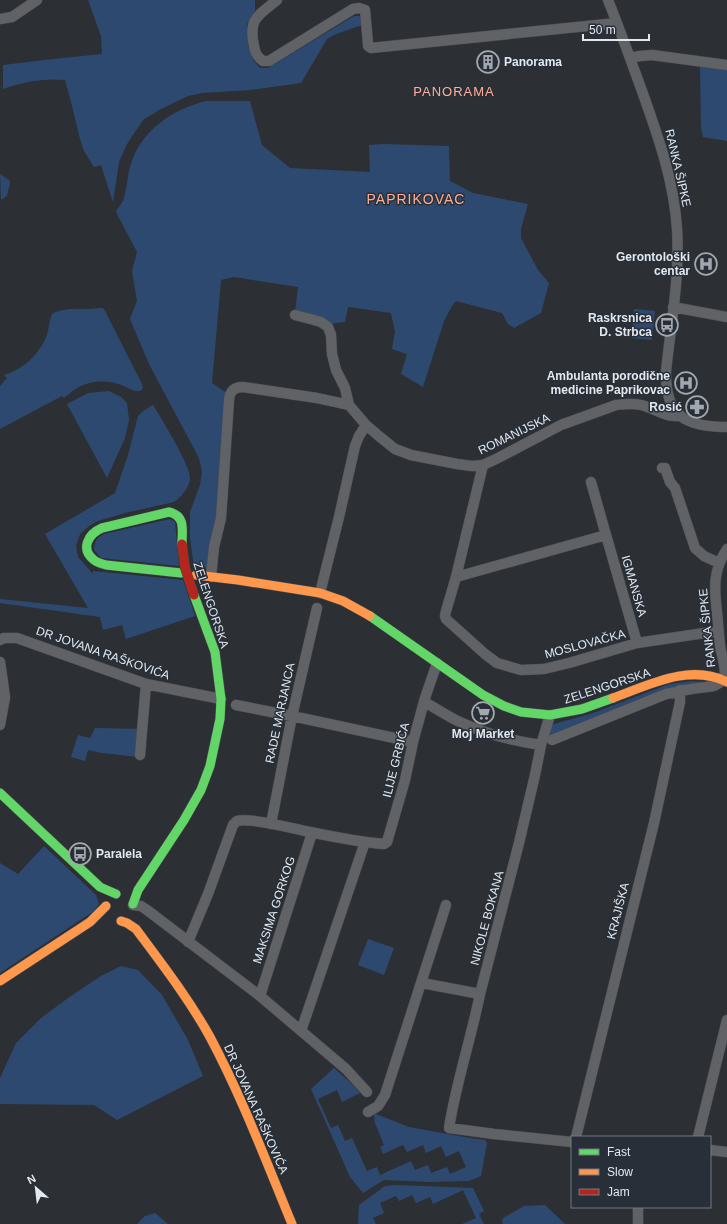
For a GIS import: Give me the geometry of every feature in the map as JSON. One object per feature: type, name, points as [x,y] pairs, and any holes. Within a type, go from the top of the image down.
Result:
[{"type":"street","points":[[0,19],[12,16],[37,0]]},
{"type":"street","points":[[277,0],[254,20],[252,27],[255,51],[257,56],[263,61],[268,61],[353,9],[359,8],[365,10],[368,46],[371,48],[617,23]]},
{"type":"street","name":"RANKA ŠIPKE","points":[[608,0],[664,155],[673,196],[677,230],[678,262],[666,371],[666,383],[669,399],[680,415],[691,422],[702,426],[727,427]]},
{"type":"street","points":[[630,58],[652,55],[727,65]]},
{"type":"street","points":[[673,307],[727,317]]},
{"type":"street","name":"ROMANIJSKA","points":[[295,315],[321,322],[328,327],[331,335],[334,362],[345,388],[349,405],[366,425],[389,445],[401,452],[411,455],[456,464],[472,466],[483,465],[561,425],[616,405],[640,405],[674,417],[680,415]]},
{"type":"street","points":[[211,577],[214,547],[221,518],[229,400],[231,391],[237,387],[243,386],[317,398],[349,405]]},
{"type":"street","points":[[320,593],[340,517],[355,446],[366,425]]},
{"type":"street","points":[[483,465],[456,577],[606,535]]},
{"type":"street","points":[[662,468],[665,468],[670,482],[675,488],[695,548],[704,556],[719,563]]},
{"type":"street","name":"IGMANSKA","points":[[591,482],[637,643]]},
{"type":"street","name":"ZELENGORSKA","points":[[133,904],[137,891],[184,820],[207,778],[216,743],[220,719],[221,699],[215,652],[185,568],[180,516],[169,512],[102,528],[89,537],[87,541],[87,548],[90,556],[102,564],[181,573]]},
{"type":"street","name":"RANKA ŠIPKE","points":[[725,681],[714,591],[719,563],[727,549]]},
{"type":"street","name":"ZELENGORSKA","points":[[196,575],[320,593],[343,601],[373,618],[483,695],[504,706],[522,712],[550,715],[582,709],[665,679],[675,677],[696,675],[714,677],[725,681]]},
{"type":"street","name":"MOSLOVAČKA","points":[[456,577],[446,611],[446,619],[497,663],[521,670],[544,669],[570,663],[637,643],[718,631]]},
{"type":"street","name":"RADE MARJANCA","points":[[271,824],[292,716],[317,608]]},
{"type":"street","name":"DR JOVANA RAŠKOVIĆA","points":[[0,640],[4,638],[17,638],[146,684],[221,699]]},
{"type":"street","points":[[0,662],[5,697],[0,725]]},
{"type":"street","name":"ILIJE GRBIĆA","points":[[188,942],[208,894],[233,825],[237,821],[247,820],[365,842],[384,844],[387,842],[405,780],[413,742],[424,702],[437,663]]},
{"type":"street","points":[[552,740],[648,700],[680,690],[714,686],[725,681]]},
{"type":"street","points":[[140,755],[146,684]]},
{"type":"street","name":"KRAJIŠKA","points":[[576,1136],[654,823],[680,702],[680,690]]},
{"type":"street","points":[[424,702],[458,721],[478,730],[499,737],[541,745]]},
{"type":"street","points":[[236,705],[413,742]]},
{"type":"street","name":"NIKOLE BOKANA","points":[[550,715],[541,745],[520,843],[480,994],[476,1016],[452,1109],[449,1128],[571,1142]]},
{"type":"street","points":[[0,793],[100,887],[122,895],[131,900],[133,904],[144,908],[260,996],[346,1069],[367,1092]]},
{"type":"street","name":"MAKSIMA GORKOG","points":[[260,996],[312,833]]},
{"type":"street","points":[[301,1031],[365,842]]},
{"type":"street","points":[[100,887],[107,904],[108,914],[115,919]]},
{"type":"street","name":"ZELENGORSKA","points":[[122,895],[137,891]]},
{"type":"street","points":[[0,981],[90,922],[100,913],[109,899],[122,895]]},
{"type":"street","points":[[90,922],[100,918],[127,919],[131,916],[133,904]]},
{"type":"street","points":[[368,1112],[378,1106],[385,1095],[446,905]]},
{"type":"street","name":"DR JOVANA RAŠKOVIĆA","points":[[132,918],[136,929],[198,1017],[210,1038],[234,1085],[292,1224]]},
{"type":"street","name":"DR JOVANA RAŠKOVIĆA","points":[[115,919],[127,923],[136,929]]},
{"type":"street","points":[[422,983],[480,994]]},
{"type":"street","points":[[698,1136],[727,1020]]},
{"type":"street","points":[[711,1150],[727,1152]]},
{"type":"street","points":[[638,1208],[638,1224]]},
{"type":"shaded area","points":[[88,0],[255,0],[255,11],[247,24],[248,46],[253,60],[260,68],[268,68],[354,16],[362,16],[362,25],[336,34],[327,39],[301,83],[251,90],[202,93],[188,96],[161,109],[143,120],[127,144],[119,162],[113,202],[101,165],[94,167],[84,151],[65,80],[34,81],[3,89],[3,65],[102,54],[101,36]]},
{"type":"shaded area","points":[[700,65],[727,69],[727,141],[703,137],[701,128]]},
{"type":"shaded area","points":[[206,101],[250,101],[262,145],[290,168],[370,172],[369,145],[449,146],[450,181],[473,193],[528,204],[521,229],[521,238],[538,270],[549,283],[541,313],[514,328],[508,324],[502,313],[456,301],[444,321],[423,387],[401,374],[407,354],[392,349],[395,332],[391,313],[348,307],[345,322],[330,325],[295,313],[298,287],[234,277],[221,280],[212,383],[227,393],[219,512],[209,569],[194,567],[190,538],[190,512],[200,485],[202,472],[199,458],[149,364],[130,319],[137,301],[132,271],[137,252],[116,211],[123,201],[130,167],[135,154],[149,133],[169,116]]},
{"type":"shaded area","points":[[0,174],[9,180],[10,183],[7,196],[1,200]]},
{"type":"shaded area","points":[[103,308],[105,311],[142,384],[143,388],[141,391],[134,391],[121,385],[108,382],[88,383],[77,388],[64,398],[62,396],[0,429],[0,386],[7,378],[4,375],[24,365],[40,349],[47,335],[52,314],[69,309]]},
{"type":"shaded area","points":[[634,309],[655,311],[652,340],[631,338]]},
{"type":"shaded area","points":[[109,391],[121,397],[127,403],[129,420],[125,438],[107,478],[67,404],[88,393]]},
{"type":"shaded area","points":[[153,405],[186,464],[190,479],[188,486],[182,495],[174,502],[125,513],[98,521],[89,526],[80,534],[76,546],[78,557],[93,574],[93,571],[183,580],[195,616],[126,639],[122,625],[103,630],[100,617],[0,603],[0,599],[88,608],[45,534],[115,493],[128,455],[138,416]]},
{"type":"shaded area","points":[[170,519],[175,522],[179,566],[101,558],[94,550],[96,540],[104,534]]},
{"type":"shaded area","points":[[692,681],[709,682],[548,737],[551,726],[554,724],[593,713],[669,684]]},
{"type":"shaded area","points":[[95,728],[141,729],[138,757],[88,750],[85,761],[71,757],[78,735],[90,738]]},
{"type":"shaded area","points":[[44,846],[96,895],[99,904],[94,911],[0,973],[0,863],[18,874]]},
{"type":"shaded area","points":[[368,939],[394,948],[384,975],[358,965]]},
{"type":"shaded area","points":[[121,966],[138,970],[162,995],[188,1040],[203,1076],[117,1120],[94,1105],[0,1104],[0,1078],[16,1043],[41,1018],[68,998],[101,976]]},
{"type":"shaded area","points":[[334,1068],[360,1093],[342,1102],[337,1090],[318,1099],[331,1128],[338,1125],[345,1141],[352,1138],[367,1171],[377,1167],[380,1175],[411,1161],[415,1170],[428,1165],[431,1173],[447,1167],[450,1174],[466,1167],[459,1151],[446,1157],[441,1146],[426,1153],[423,1145],[407,1152],[403,1145],[383,1154],[380,1147],[384,1145],[375,1123],[374,1115],[376,1114],[409,1127],[485,1140],[487,1143],[481,1176],[469,1181],[429,1182],[384,1180],[363,1193],[350,1177],[311,1089]]},
{"type":"shaded area","points":[[397,1185],[473,1188],[484,1211],[479,1214],[484,1224],[462,1224],[476,1218],[463,1190],[433,1204],[430,1197],[416,1203],[412,1195],[399,1201],[396,1196],[380,1203],[384,1213],[373,1218],[376,1224],[358,1224],[359,1205],[385,1186]]},
{"type":"shaded area","points":[[545,1205],[565,1224],[503,1224],[502,1222],[503,1218],[524,1206]]},
{"type":"shaded area","points":[[155,1213],[168,1224],[137,1224],[145,1216]]},
{"type":"traffic: fast","points":[[181,573],[98,563],[90,556],[87,551],[87,547],[93,534],[102,528],[169,512],[181,520],[182,544]]},
{"type":"traffic: fast","points":[[133,904],[138,890],[184,820],[201,790],[210,766],[220,719],[221,699],[215,652],[194,595]]},
{"type":"traffic: fast","points":[[370,616],[483,695],[504,706],[521,712],[550,715],[582,709],[613,698]]},
{"type":"traffic: fast","points":[[0,793],[100,887],[116,894]]},
{"type":"traffic: slow","points":[[196,575],[320,593],[343,601],[370,616]]},
{"type":"traffic: slow","points":[[613,698],[655,682],[684,675],[713,677],[727,682]]},
{"type":"traffic: slow","points":[[0,981],[90,922],[106,906]]},
{"type":"traffic: slow","points":[[121,921],[136,929],[184,995],[210,1037],[243,1106],[292,1224]]},
{"type":"traffic: jam","points":[[182,544],[185,568],[194,595]]},
{"type":"place","name":"Panorama","points":[[488,62]]},
{"type":"place","name":"Gerontološki centar","points":[[706,264]]},
{"type":"place","name":"Raskrsnica D. Strbca","points":[[667,325]]},
{"type":"place","name":"Ambulanta porodične medicine Paprikovac","points":[[686,383]]},
{"type":"place","name":"Rosić","points":[[697,407]]},
{"type":"place","name":"Moj Market","points":[[483,713]]},
{"type":"place","name":"Paralela","points":[[80,854]]},
{"type":"district","name":"PANORAMA","points":[[454,91]]},
{"type":"district","name":"PAPRIKOVAC","points":[[416,199]]}]
